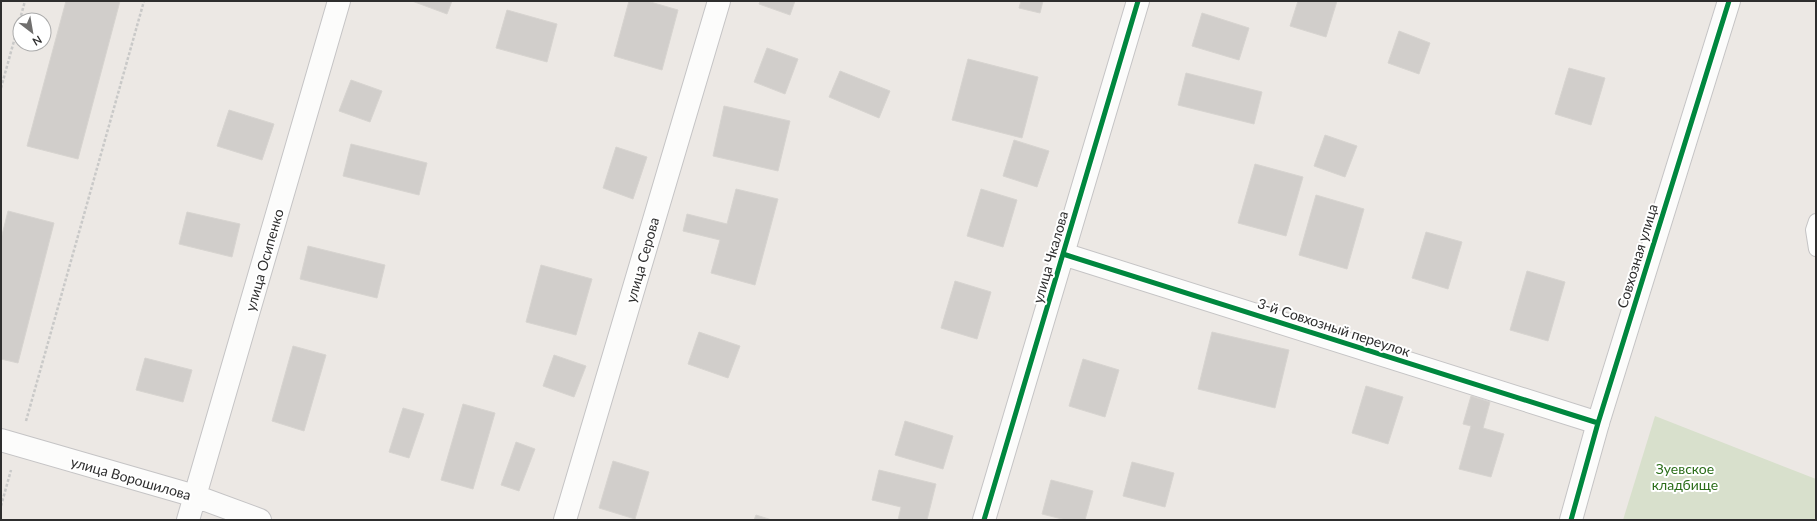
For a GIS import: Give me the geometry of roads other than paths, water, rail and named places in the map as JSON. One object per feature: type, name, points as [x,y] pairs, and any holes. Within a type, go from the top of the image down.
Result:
[{"type":"street","name":"улица Осипенко","points":[[188,520],[340,1]]},
{"type":"street","name":"улица Серова","points":[[565,520],[719,1]]},
{"type":"street","name":"улица Чкалова","points":[[984,520],[1138,1]]},
{"type":"street","name":"Совхозная улица","points":[[1571,520],[1598,423],[1729,1]]},
{"type":"street","name":"3-й Совхозный переулок","points":[[1063,254],[1598,423]]},
{"type":"street","name":"улица Ворошилова","points":[[10,443],[195,496],[260,520]]},
{"type":"lane","points":[[1816,221],[1813,230],[1816,249]]},
{"type":"park label","name":"Зуевское кладбище","points":[[1685,476]]}]
